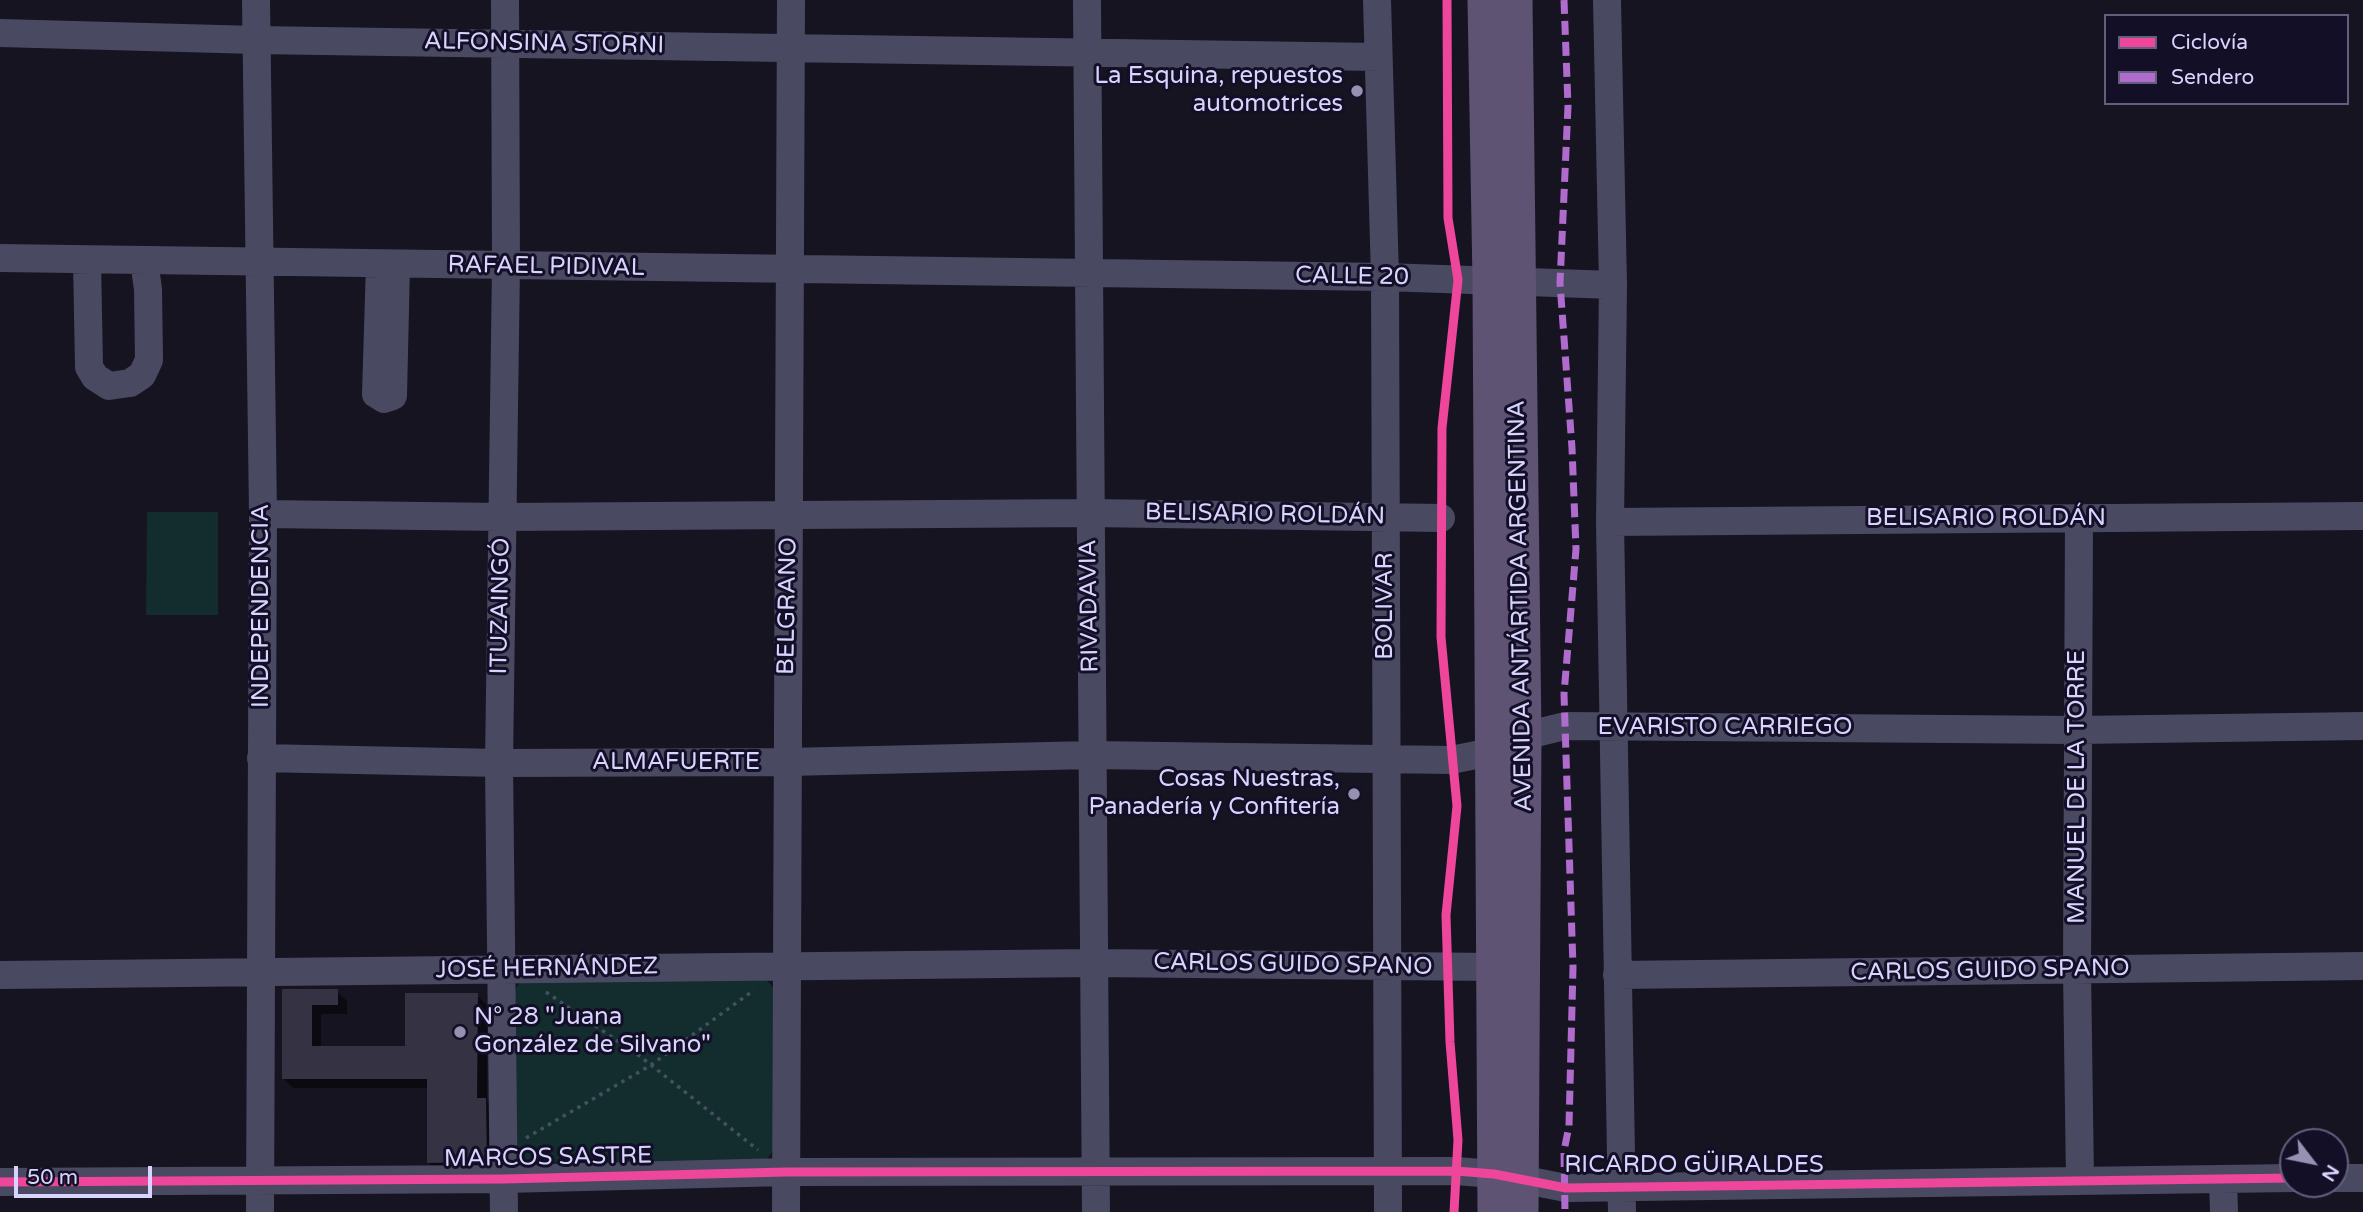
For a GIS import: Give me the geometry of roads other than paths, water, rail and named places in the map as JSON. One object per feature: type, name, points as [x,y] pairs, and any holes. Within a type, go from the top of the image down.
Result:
[{"type":"main road","name":"AVENIDA ANTÁRTIDA ARGENTINA","points":[[1485,0],[1504,281],[1524,736],[1512,1188],[1495,1212]]},
{"type":"main road","name":"AVENIDA ANTÁRTIDA ARGENTINA","points":[[1512,1188],[1493,967],[1491,752],[1515,0]]},
{"type":"street","name":"INDEPENDENCIA","points":[[256,0],[263,514],[260,1212]]},
{"type":"street","name":"ITUZAINGÓ","points":[[504,1212],[499,763],[506,266],[505,0]]},
{"type":"street","name":"BELGRANO","points":[[786,1212],[785,967],[792,270],[791,0]]},
{"type":"street","name":"RIVADAVIA","points":[[1087,0],[1096,1212]]},
{"type":"street","name":"BOLIVAR","points":[[1377,0],[1385,277],[1388,1212]]},
{"type":"street","points":[[1607,0],[1613,285],[1610,522],[1622,1200]]},
{"type":"street","name":"ALFONSINA STORNI","points":[[0,33],[256,40],[1378,57]]},
{"type":"street","name":"RAFAEL PIDIVAL","points":[[0,258],[1091,273]]},
{"type":"street","points":[[87,260],[89,367],[95,377],[109,386],[130,383],[142,375],[149,360],[148,289],[144,261]]},
{"type":"street","name":"CALLE 20","points":[[1091,273],[1385,277],[1613,285]]},
{"type":"street","name":"BELISARIO ROLDÁN","points":[[263,514],[502,517],[1090,513],[1441,518]]},
{"type":"street","name":"BELISARIO ROLDÁN","points":[[1610,522],[2363,516]]},
{"type":"street","name":"MANUEL DE LA TORRE","points":[[2079,519],[2077,970],[2080,1180]]},
{"type":"street","name":"EVARISTO CARRIEGO","points":[[1092,755],[1451,760],[1491,752],[1524,736],[1565,726],[2077,730],[2363,726]]},
{"type":"street","name":"ALMAFUERTE","points":[[261,758],[499,763],[787,762],[1092,755]]},
{"type":"street","name":"CARLOS GUIDO SPANO","points":[[1094,963],[1493,967]]},
{"type":"street","name":"JOSÉ HERNÁNDEZ","points":[[0,975],[1094,963]]},
{"type":"street","name":"CARLOS GUIDO SPANO","points":[[1617,975],[2363,966]]},
{"type":"street","name":"RICARDO GÜIRALDES","points":[[1096,1172],[1456,1171],[1512,1188],[1566,1188],[1622,1200],[2080,1180],[2279,1178]]},
{"type":"street","name":"MARCOS SASTRE","points":[[0,1181],[504,1179],[786,1172],[1096,1172]]},
{"type":"street","points":[[2223,1179],[2224,1212]]},
{"type":"place","name":"La Esquina, repuestos automotrices","points":[[1357,91]]},
{"type":"place","name":"Cosas Nuestras, Panadería y Confitería","points":[[1354,794]]},
{"type":"place","name":"N° 28 \"Juana González de Silvano\"","points":[[460,1032]]}]
